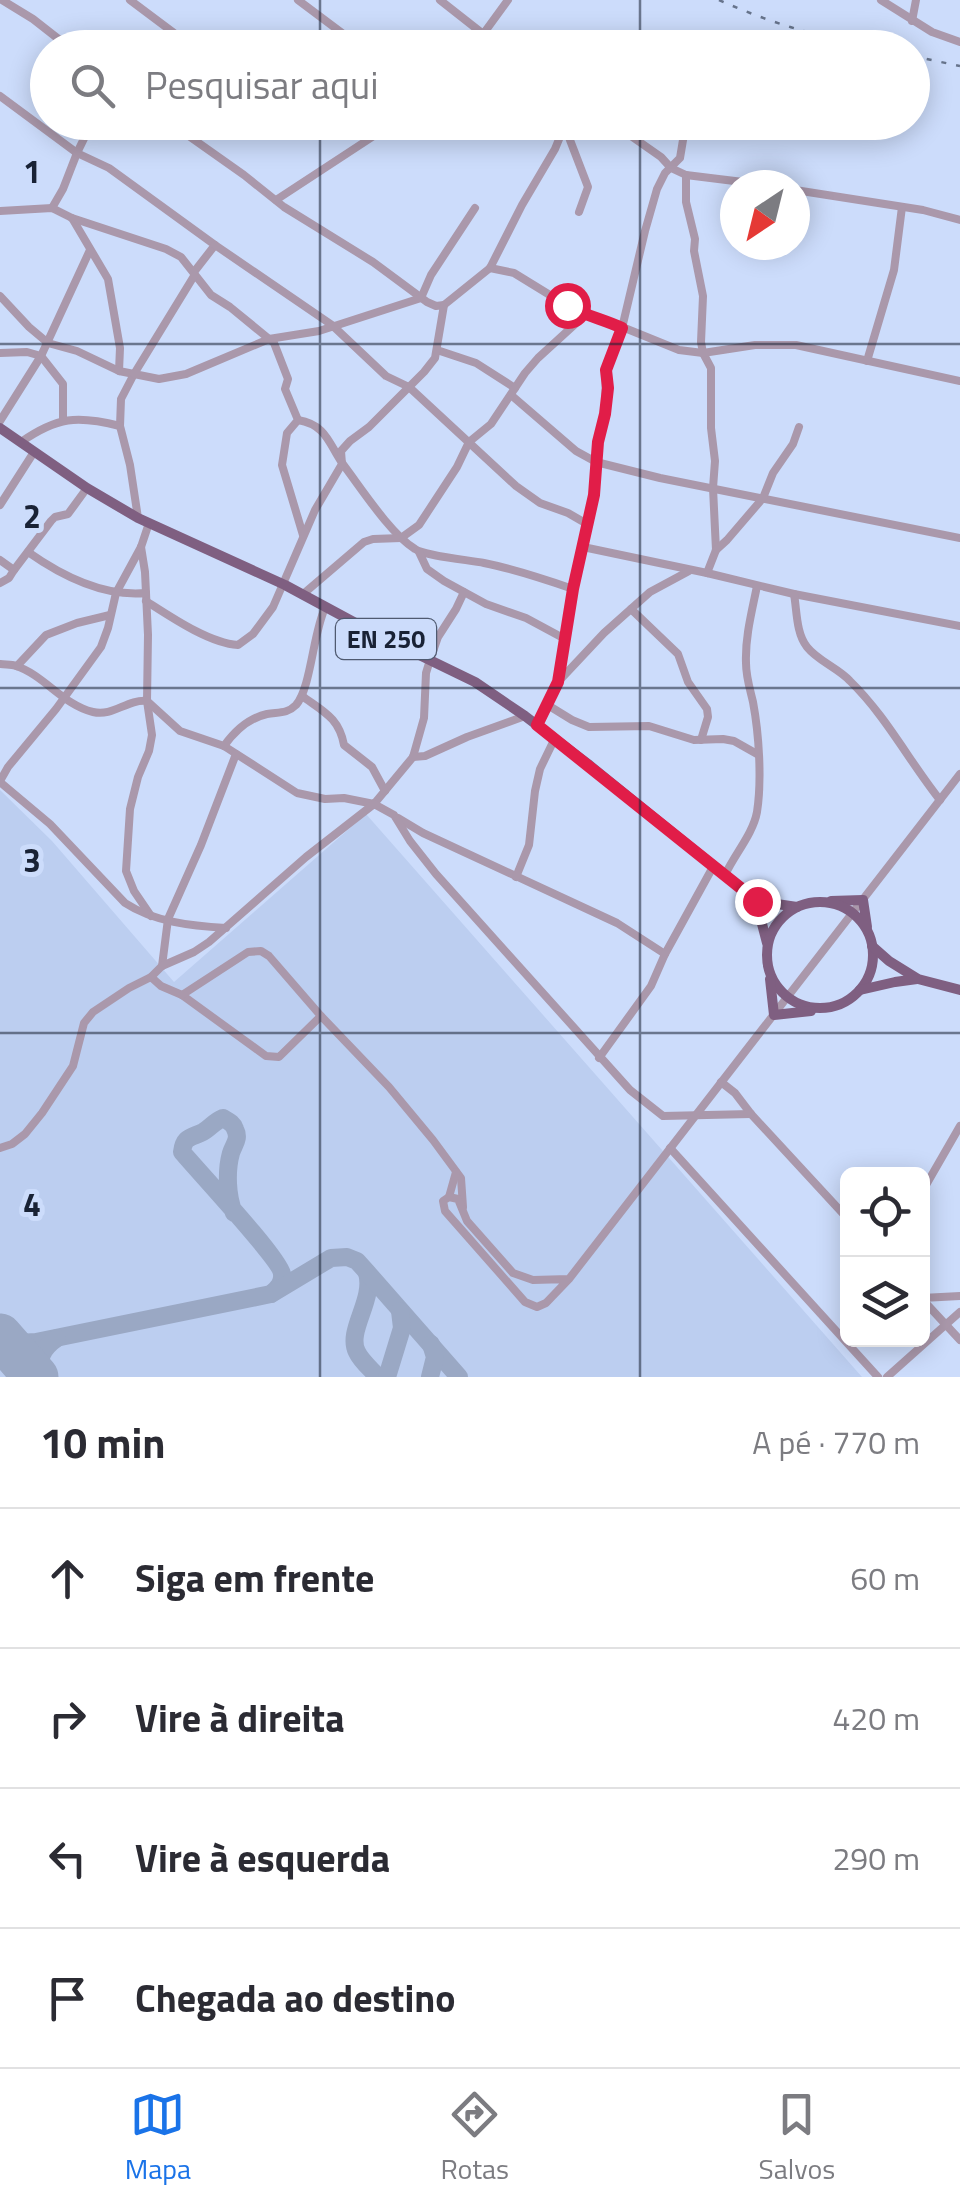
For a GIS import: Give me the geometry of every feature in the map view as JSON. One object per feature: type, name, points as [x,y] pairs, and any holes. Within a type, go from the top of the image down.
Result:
[{"type":"main road","name":"EN 250","points":[[0,425],[88,488],[144,520],[284,585],[474,682],[554,738],[757,901],[797,907],[826,902]]},
{"type":"main road","name":"EN 250","points":[[745,891],[761,920],[770,973]]},
{"type":"main road","points":[[770,973],[774,1015],[838,1005],[860,990],[873,962],[862,900],[826,902]]},
{"type":"main road","points":[[826,902],[852,913],[868,934]]},
{"type":"main road","points":[[768,944],[773,928],[797,907]]},
{"type":"main road","points":[[872,946],[918,979],[960,990]]},
{"type":"main road","points":[[770,973],[787,997],[812,1008],[826,1008]]},
{"type":"main road","points":[[860,990],[918,979]]},
{"type":"street","points":[[2,0],[47,30]]},
{"type":"street","points":[[130,0],[170,30]]},
{"type":"street","points":[[298,0],[338,30]]},
{"type":"street","points":[[440,0],[478,30]]},
{"type":"street","points":[[484,30],[508,0]]},
{"type":"street","points":[[881,0],[928,30]]},
{"type":"street","points":[[912,21],[916,0]]},
{"type":"street","points":[[930,31],[960,42]]},
{"type":"street","points":[[0,96],[30,118]]},
{"type":"street","points":[[60,140],[108,168],[332,325],[386,376],[409,387],[516,486],[540,503],[568,512],[587,524]]},
{"type":"street","points":[[52,208],[83,140]]},
{"type":"street","points":[[194,140],[276,200],[436,306],[444,305],[490,268],[560,140]]},
{"type":"street","points":[[276,200],[368,140]]},
{"type":"street","points":[[571,140],[588,188],[579,212]]},
{"type":"street","points":[[636,140],[686,175],[720,179]]},
{"type":"street","points":[[558,682],[594,495],[608,388],[606,370],[622,328],[657,190],[665,173],[680,158],[683,140]]},
{"type":"street","points":[[686,175],[686,202],[703,296],[703,352],[711,368],[711,428],[716,461],[712,488],[716,550],[707,573]]},
{"type":"street","points":[[810,192],[902,206],[960,220]]},
{"type":"street","points":[[867,361],[894,270],[902,206]]},
{"type":"street","points":[[0,211],[52,208],[181,257],[211,295],[274,343],[288,379],[285,389],[298,420],[316,426],[330,438],[342,464],[401,538],[419,552],[427,569],[486,604],[544,626],[565,639]]},
{"type":"street","points":[[0,296],[48,343],[77,351],[119,371],[158,379],[186,374],[269,339],[319,330],[421,298],[431,275],[475,208]]},
{"type":"street","points":[[72,218],[108,279],[120,348],[119,371]]},
{"type":"street","points":[[151,916],[126,871],[130,810],[152,735],[147,701],[146,597],[141,546],[144,520],[120,426],[120,399],[215,245]]},
{"type":"street","points":[[0,425],[48,343],[90,250]]},
{"type":"street","points":[[490,268],[514,273],[584,316],[600,318],[664,346],[703,352],[796,345],[960,381]]},
{"type":"street","points":[[28,552],[69,577],[116,593],[146,597],[192,629],[238,645],[263,623],[284,585],[315,510],[342,464],[341,451],[436,358],[444,305]]},
{"type":"street","points":[[302,595],[364,542],[401,538],[419,525],[457,468],[469,442],[491,424],[538,358],[584,316]]},
{"type":"street","points":[[436,350],[476,363],[576,451],[596,462],[960,538]]},
{"type":"street","points":[[0,354],[26,352],[41,356],[63,384],[63,421]]},
{"type":"street","points":[[21,442],[43,427],[63,421],[82,418],[120,426]]},
{"type":"street","points":[[298,420],[287,433],[282,466],[304,538]]},
{"type":"street","points":[[716,550],[763,498],[799,428]]},
{"type":"street","points":[[0,506],[34,452]]},
{"type":"street","points":[[0,583],[9,578],[50,521],[68,514],[88,488]]},
{"type":"street","points":[[141,546],[116,593],[101,647],[0,781],[50,824],[125,903],[151,916],[226,928]]},
{"type":"street","points":[[583,547],[960,626]]},
{"type":"street","points":[[419,552],[484,563],[573,589]]},
{"type":"street","points":[[0,560],[14,570]]},
{"type":"street","points":[[537,725],[558,682],[596,641],[661,584],[689,570]]},
{"type":"street","points":[[725,875],[757,812],[758,754],[746,659],[757,586]]},
{"type":"street","points":[[0,1148],[25,1134],[42,1114],[73,1066],[84,1023],[93,1012],[151,978],[162,966],[194,952],[226,928],[385,791],[413,756],[424,718],[430,660],[438,636],[464,592]]},
{"type":"street","points":[[794,594],[804,644],[849,679],[884,720],[940,800]]},
{"type":"street","points":[[224,746],[240,728],[264,714],[284,713],[294,707],[302,696],[325,608]]},
{"type":"street","points":[[631,609],[678,654],[688,682],[707,709],[701,740]]},
{"type":"street","points":[[17,666],[46,635],[77,622],[110,615]]},
{"type":"street","points":[[0,664],[17,666],[64,698],[93,712],[107,714],[140,700],[147,701],[180,731],[224,746],[297,793],[374,804],[423,834],[616,923],[665,954]]},
{"type":"street","points":[[302,696],[334,720],[344,745],[372,766],[385,791]]},
{"type":"street","points":[[546,704],[590,727],[650,726],[682,738],[724,738],[758,754]]},
{"type":"street","points":[[413,756],[425,756],[525,716]]},
{"type":"street","points":[[516,877],[529,845],[540,770],[554,738]]},
{"type":"street","points":[[162,966],[168,919],[236,754]]},
{"type":"street","points":[[456,1172],[449,1196],[443,1201],[445,1211],[524,1302],[541,1306],[568,1279],[960,774]]},
{"type":"street","points":[[394,815],[436,874],[630,1090],[664,1116],[751,1114]]},
{"type":"street","points":[[599,1058],[650,986],[714,865]]},
{"type":"street","points":[[182,996],[248,952],[261,950],[269,956],[389,1087],[456,1172],[462,1181],[463,1210]]},
{"type":"street","points":[[151,978],[274,1058],[322,1016]]},
{"type":"street","points":[[721,1082],[840,1210]]},
{"type":"street","points":[[930,1178],[960,1126]]},
{"type":"street","points":[[670,1148],[878,1377]]},
{"type":"street","points":[[449,1196],[458,1199],[467,1220],[513,1273],[533,1280],[568,1279]]},
{"type":"street","points":[[930,1298],[960,1296]]},
{"type":"street","points":[[930,1307],[960,1340]]},
{"type":"street","points":[[887,1377],[960,1312]]},
{"type":"shaded area","points":[[0,790],[52,841],[174,982],[366,814],[862,1377],[0,1377]]},
{"type":"taxiway","points":[[234,1213],[232,1206],[230,1199],[228,1175],[237,1136],[233,1125],[223,1118],[186,1140],[182,1152],[278,1265],[282,1280],[271,1294]]},
{"type":"taxiway","points":[[0,1334],[18,1343],[36,1342],[271,1294],[331,1258],[347,1257],[357,1261],[459,1377]]},
{"type":"taxiway","points":[[367,1273],[367,1294],[355,1344],[361,1359],[378,1377]]},
{"type":"taxiway","points":[[387,1377],[402,1328],[400,1311]]},
{"type":"taxiway","points":[[39,1377],[42,1355],[57,1338]]},
{"type":"taxiway","points":[[430,1377],[435,1357],[431,1344]]},
{"type":"runway","points":[[0,1336],[36,1377]]},
{"type":"railway","points":[[719,0],[801,30]]},
{"type":"railway","points":[[930,60],[960,66]]},
{"type":"route","points":[[567,305],[584,316],[622,328],[606,370],[608,388],[594,495],[558,682],[537,725],[757,901]]}]
